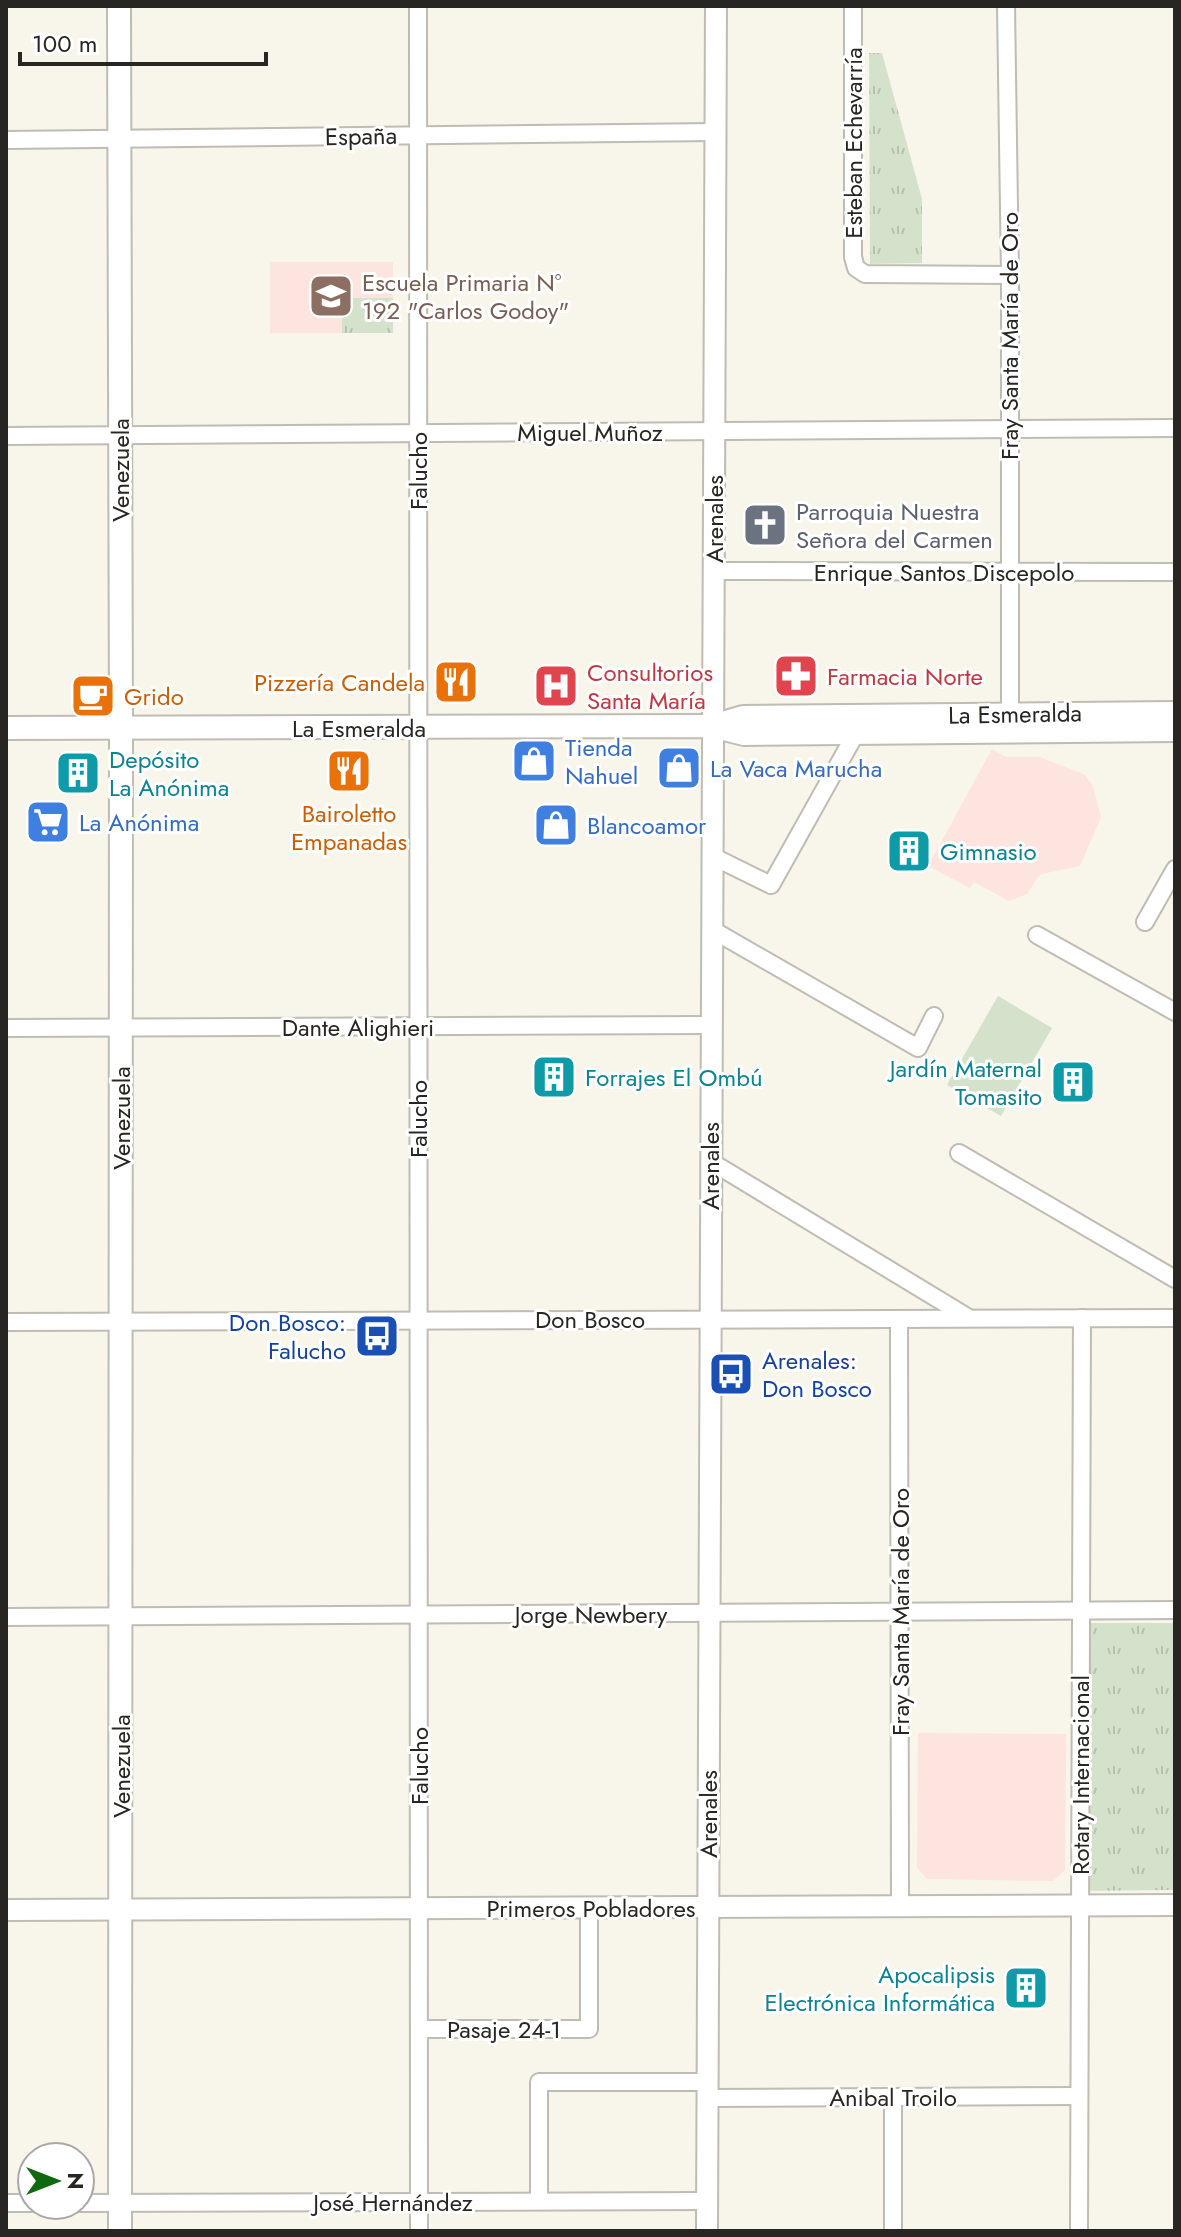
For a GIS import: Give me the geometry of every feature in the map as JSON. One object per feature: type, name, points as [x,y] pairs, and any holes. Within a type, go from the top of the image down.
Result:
[{"type":"main road","name":"Venezuela","points":[[119,6],[120,2231]]},
{"type":"main road","name":"La Esmeralda","points":[[712,726],[743,717],[1175,713]]},
{"type":"main road","name":"La Esmeralda","points":[[6,728],[712,726],[744,734],[1175,730]]},
{"type":"street","name":"Falucho","points":[[418,6],[419,2231]]},
{"type":"street","name":"Arenales","points":[[707,2231],[716,6]]},
{"type":"street","name":"Esteban Echevarría","points":[[853,6],[853,257],[856,268],[865,274],[1010,275]]},
{"type":"street","name":"Fray Santa María de Oro","points":[[1006,6],[1010,275],[1010,714]]},
{"type":"street","name":"España","points":[[6,140],[715,132]]},
{"type":"street","name":"Miguel Muñoz","points":[[6,436],[1175,428]]},
{"type":"street","name":"Enrique Santos Discepolo","points":[[714,571],[1175,572]]},
{"type":"street","points":[[712,856],[771,885],[856,733]]},
{"type":"street","points":[[1145,922],[1175,869]]},
{"type":"street","points":[[711,929],[918,1048],[934,1016]]},
{"type":"street","points":[[1037,935],[1175,1012]]},
{"type":"street","name":"Dante Alighieri","points":[[6,1028],[711,1025]]},
{"type":"street","points":[[959,1153],[1175,1279]]},
{"type":"street","points":[[710,1161],[969,1318]]},
{"type":"street","name":"Rotary Internacional","points":[[1079,2231],[1082,1318]]},
{"type":"street","name":"Don Bosco","points":[[6,1322],[1175,1318]]},
{"type":"street","name":"Fray Santa María de Oro","points":[[899,1319],[900,1906]]},
{"type":"street","name":"Jorge Newbery","points":[[6,1617],[1175,1610]]},
{"type":"street","name":"Primeros Pobladores","points":[[6,1910],[1175,1905]]},
{"type":"street","name":"Pasaje 24-1","points":[[419,2029],[589,2029],[589,1908]]},
{"type":"street","points":[[539,2201],[539,2082],[707,2090]]},
{"type":"street","name":"Anibal Troilo","points":[[707,2090],[893,2097],[1079,2096]]},
{"type":"street","points":[[893,2097],[893,2231]]},
{"type":"street","name":"José Hernández","points":[[96,2203],[707,2201]]},
{"type":"shaded area","name":"Escuela Primaria N° 192 \"Carlos Godoy\"","points":[[270,262],[393,262],[393,333],[270,333]]},
{"type":"shaded area","points":[[992,749],[1006,757],[1040,757],[1085,775],[1093,786],[1101,817],[1080,866],[1042,874],[1027,894],[1009,901],[974,882],[970,888],[928,866]]},
{"type":"shaded area","points":[[918,1733],[1066,1734],[1065,1870],[1053,1881],[927,1879],[917,1868]]},
{"type":"green space","points":[[869,53],[882,53],[922,199],[922,263],[870,264]]},
{"type":"green space","points":[[342,298],[393,298],[393,333],[342,333]]},
{"type":"green space","points":[[998,996],[1052,1028],[1001,1116],[947,1085]]},
{"type":"green space","points":[[1083,1623],[1175,1623],[1175,1890],[1084,1891]]},
{"type":"place","name":"Escuela Primaria N° 192 \"Carlos Godoy\"","points":[[331,296]]},
{"type":"place","name":"Parroquia Nuestra Señora del Carmen","points":[[765,525]]},
{"type":"place","name":"Farmacia Norte","points":[[796,676]]},
{"type":"place","name":"Pizzería Candela","points":[[456,682]]},
{"type":"place","name":"Consultorios Santa María","points":[[556,686]]},
{"type":"place","name":"Grido","points":[[93,696]]},
{"type":"place","name":"Tienda Nahuel","points":[[534,761]]},
{"type":"place","name":"La Vaca Marucha","points":[[679,768]]},
{"type":"place","name":"Bairoletto Empanadas","points":[[349,771]]},
{"type":"place","name":"Depósito La Anónima","points":[[78,773]]},
{"type":"place","name":"La Anónima","points":[[48,822]]},
{"type":"place","name":"Blancoamor","points":[[556,825]]},
{"type":"place","name":"Gimnasio","points":[[909,851]]},
{"type":"place","name":"Forrajes El Ombú","points":[[554,1077]]},
{"type":"place","name":"Jardín Maternal Tomasito","points":[[1073,1082]]},
{"type":"place","name":"Don Bosco: Falucho","points":[[377,1336]]},
{"type":"place","name":"Arenales: Don Bosco","points":[[731,1374]]},
{"type":"place","name":"Apocalipsis Electrónica Informática","points":[[1026,1988]]}]
